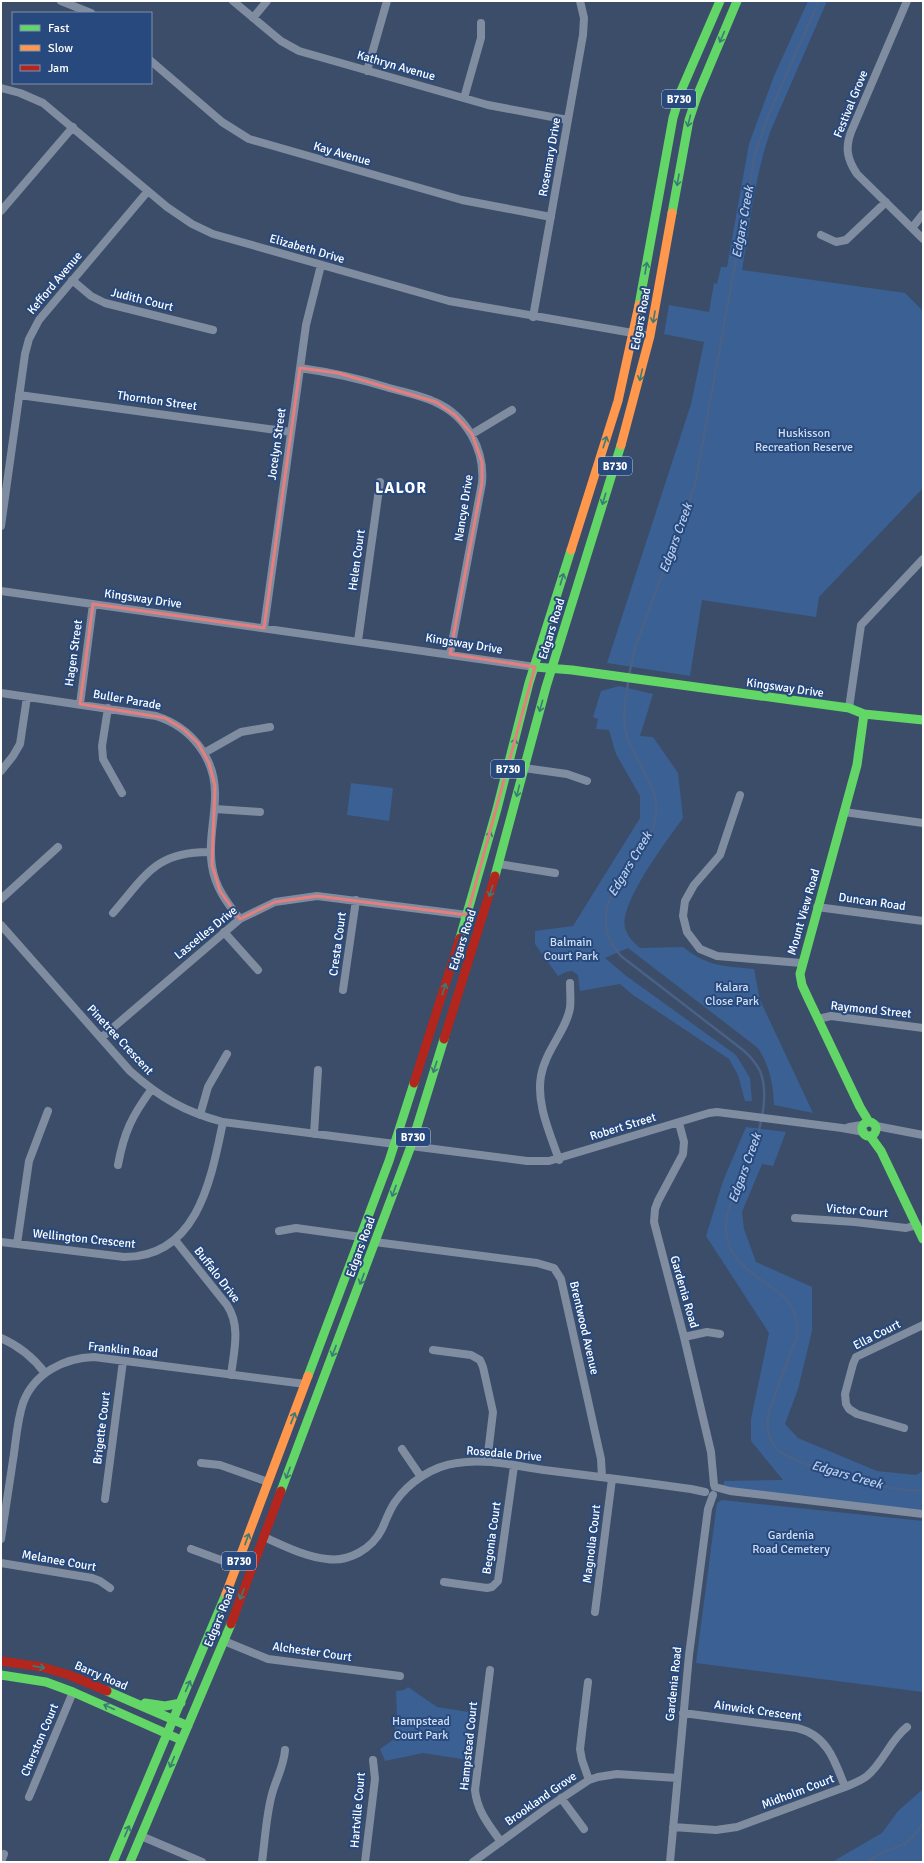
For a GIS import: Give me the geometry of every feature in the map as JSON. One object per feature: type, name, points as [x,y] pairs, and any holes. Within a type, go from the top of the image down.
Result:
[{"type":"main road","name":"Edgars Road","points":[[113,1862],[212,1631],[395,1144],[467,915],[535,667],[618,401],[634,334],[669,138],[681,91],[720,1]]},
{"type":"main road","name":"Edgars Road","points":[[130,1862],[224,1640],[264,1538],[411,1146],[499,864],[524,768],[553,668],[620,450],[640,379],[650,336],[689,120],[697,96],[737,1]]},
{"type":"main road","points":[[669,138],[685,141]]},
{"type":"main road","name":"Kingsway Drive","points":[[535,667],[553,668],[849,708],[864,714],[923,720]]},
{"type":"main road","name":"Mount View Road","points":[[864,714],[857,765],[817,907],[800,974],[802,985],[923,1239]]},
{"type":"main road","points":[[497,809],[513,813]]},
{"type":"main road","points":[[432,1026],[447,1030]]},
{"type":"main road","points":[[333,1309],[348,1315]]},
{"type":"main road","name":"Barry Road","points":[[1,1661],[52,1670],[87,1682],[188,1726]]},
{"type":"main road","name":"Barry Road","points":[[1,1675],[46,1682],[73,1692],[181,1740]]},
{"type":"main road","points":[[130,1701],[165,1706],[181,1702]]},
{"type":"street","name":"Kathryn Avenue","points":[[234,1],[281,41],[299,51],[494,106],[568,120]]},
{"type":"street","points":[[253,18],[267,1]]},
{"type":"street","points":[[367,71],[387,1]]},
{"type":"street","name":"Rosemary Drive","points":[[533,317],[583,35],[584,18],[580,1]]},
{"type":"street","name":"Festival Grove","points":[[907,1],[846,146],[850,164],[857,174],[923,239]]},
{"type":"street","points":[[66,2],[88,12]]},
{"type":"street","points":[[464,98],[481,38],[480,23]]},
{"type":"street","name":"Kay Avenue","points":[[152,62],[227,126],[249,139],[468,202],[551,217]]},
{"type":"street","name":"Elizabeth Drive","points":[[1,88],[20,93],[43,104],[73,127],[179,216],[205,231],[443,300],[533,317],[650,336]]},
{"type":"street","points":[[1,211],[73,127]]},
{"type":"street","name":"Kefford Avenue","points":[[1,526],[26,347],[32,331],[39,320],[72,280],[148,191]]},
{"type":"street","points":[[821,235],[836,242],[846,240],[886,202]]},
{"type":"street","points":[[912,228],[923,214]]},
{"type":"street","name":"Jocelyn Street","points":[[264,628],[308,312],[321,265]]},
{"type":"street","name":"Judith Court","points":[[72,280],[91,296],[105,304],[213,330]]},
{"type":"street","name":"Nancye Drive","points":[[300,368],[338,373],[436,402],[455,414],[472,434],[482,462],[482,483],[450,654]]},
{"type":"street","name":"Thornton Street","points":[[19,394],[291,432]]},
{"type":"street","points":[[472,434],[512,410]]},
{"type":"street","name":"Helen Court","points":[[358,641],[380,482]]},
{"type":"street","points":[[849,708],[861,625],[923,559]]},
{"type":"street","name":"Kingsway Drive","points":[[1,591],[535,667]]},
{"type":"street","name":"Hagen Street","points":[[80,704],[93,604]]},
{"type":"street","name":"Buller Parade","points":[[1,693],[145,713],[165,718],[191,735],[204,753],[214,781],[215,809],[211,852],[212,865],[220,891],[240,919]]},
{"type":"street","points":[[1,771],[20,744],[27,697]]},
{"type":"street","points":[[108,708],[102,746],[103,760],[122,793]]},
{"type":"street","points":[[204,753],[241,732],[270,728]]},
{"type":"street","points":[[524,768],[567,774],[586,781]]},
{"type":"street","points":[[740,795],[720,855],[694,885],[685,901],[683,916],[687,932],[700,949],[717,956],[802,964]]},
{"type":"street","points":[[215,809],[260,812]]},
{"type":"street","points":[[844,812],[923,823]]},
{"type":"street","points":[[1,899],[58,847]]},
{"type":"street","points":[[112,913],[149,872],[163,861],[185,853],[211,852]]},
{"type":"street","points":[[499,864],[555,874]]},
{"type":"street","name":"Lascelles Drive","points":[[101,1038],[240,919],[264,906],[288,899],[317,896],[467,915]]},
{"type":"street","name":"Cresta Court","points":[[343,990],[356,900]]},
{"type":"street","name":"Duncan Road","points":[[817,907],[923,921]]},
{"type":"street","name":"Pinetree Crescent","points":[[1,925],[130,1071],[151,1090],[200,1115],[223,1122],[395,1144]]},
{"type":"street","points":[[224,932],[258,970]]},
{"type":"street","points":[[559,1160],[542,1107],[540,1086],[543,1066],[568,1016],[571,1001],[570,983]]},
{"type":"street","name":"Raymond Street","points":[[818,1019],[831,1016],[923,1028]]},
{"type":"street","points":[[200,1115],[211,1081],[227,1054]]},
{"type":"street","points":[[314,1134],[318,1070]]},
{"type":"street","points":[[118,1165],[123,1141],[130,1122],[151,1090]]},
{"type":"street","points":[[17,1244],[29,1160],[48,1111]]},
{"type":"street","name":"Robert Street","points":[[411,1146],[527,1161],[559,1160],[717,1112],[842,1128],[870,1129],[923,1135]]},
{"type":"street","name":"Wellington Crescent","points":[[1,1242],[112,1256],[133,1257],[152,1254],[175,1240],[184,1232],[195,1215],[212,1167],[223,1122]]},
{"type":"street","name":"Gardenia Road","points":[[670,1862],[683,1713],[713,1473],[711,1452],[684,1337],[654,1222],[655,1209],[658,1201],[683,1154],[684,1142],[679,1123]]},
{"type":"street","name":"Victor Court","points":[[795,1218],[855,1222],[906,1228],[916,1225]]},
{"type":"street","points":[[279,1231],[296,1228],[361,1237]]},
{"type":"street","name":"Buffalo Drive","points":[[175,1240],[227,1305],[233,1316],[236,1336],[231,1375]]},
{"type":"street","name":"Brentwood Avenue","points":[[375,1242],[537,1263],[554,1268],[561,1279],[601,1459],[602,1477]]},
{"type":"street","name":"Ella Court","points":[[904,1428],[852,1411],[846,1404],[845,1394],[852,1364],[856,1357],[923,1325]]},
{"type":"street","points":[[684,1337],[707,1332],[720,1334]]},
{"type":"street","points":[[1,1338],[23,1350],[33,1358],[45,1373]]},
{"type":"street","points":[[433,1350],[471,1355],[480,1360],[483,1367],[492,1412],[487,1462]]},
{"type":"street","name":"Franklin Road","points":[[1,1540],[21,1412],[28,1393],[45,1373],[67,1361],[85,1357],[305,1384]]},
{"type":"street","name":"Brigette Court","points":[[105,1499],[123,1361]]},
{"type":"street","points":[[402,1449],[421,1477]]},
{"type":"street","name":"Rosedale Drive","points":[[264,1538],[319,1558],[334,1560],[357,1554],[372,1543],[382,1529],[395,1503],[408,1487],[433,1470],[456,1463],[487,1462],[691,1489],[730,1491],[923,1514]]},
{"type":"street","points":[[201,1464],[220,1465],[268,1482]]},
{"type":"street","name":"Begonia Court","points":[[444,1582],[487,1588],[492,1587],[498,1581],[514,1466]]},
{"type":"street","name":"Magnolia Court","points":[[595,1612],[612,1478]]},
{"type":"street","points":[[191,1549],[237,1566]]},
{"type":"street","name":"Melanee Court","points":[[1,1563],[87,1576],[100,1581],[110,1588]]},
{"type":"street","name":"Alchester Court","points":[[224,1640],[268,1659],[400,1676]]},
{"type":"street","name":"Hampstead Court","points":[[490,1670],[475,1790],[478,1807],[482,1816],[501,1842]]},
{"type":"street","points":[[588,1682],[580,1749],[589,1780]]},
{"type":"street","name":"Cherston Court","points":[[29,1797],[73,1692]]},
{"type":"street","name":"Ainwick Crescent","points":[[683,1713],[797,1728],[810,1733],[818,1737],[830,1750],[845,1787]]},
{"type":"street","name":"Midholm Court","points":[[673,1827],[716,1830],[737,1827],[845,1787],[860,1780],[873,1770],[892,1741],[907,1727]]},
{"type":"street","points":[[262,1862],[270,1800],[283,1764],[285,1750]]},
{"type":"street","name":"Hartville Court","points":[[365,1862],[375,1779],[373,1760]]},
{"type":"street","name":"Brookland Grove","points":[[473,1862],[561,1798],[589,1780],[618,1774],[677,1778]]},
{"type":"street","points":[[561,1798],[584,1829]]},
{"type":"street","points":[[141,1836],[202,1862]]},
{"type":"highlighted area","points":[[300,368],[338,373],[436,402],[455,415],[472,434],[482,462],[482,483],[450,654],[535,667],[467,915],[317,896],[275,902],[240,919],[220,891],[212,865],[215,786],[209,763],[198,743],[183,729],[165,718],[80,704],[93,604],[264,628]]},
{"type":"green space","name":"Huskisson Recreation Reserve","points":[[808,1],[827,1],[770,132],[760,166],[742,270],[905,293],[923,311],[923,488],[819,597],[816,617],[702,600],[690,676],[607,663],[691,404],[704,342],[664,334],[669,305],[709,312],[714,283],[717,284],[721,267],[727,267],[749,144],[774,76]]},
{"type":"green space","points":[[619,686],[653,694],[640,736],[653,737],[678,773],[683,818],[656,855],[629,903],[625,917],[626,931],[631,939],[640,948],[683,947],[692,954],[709,962],[725,966],[754,969],[760,1000],[813,1113],[774,1105],[770,1075],[758,1048],[628,948],[605,958],[625,975],[736,1055],[750,1078],[752,1101],[745,1101],[738,1075],[729,1059],[633,995],[620,984],[580,991],[578,975],[572,971],[558,976],[535,944],[535,931],[573,926],[640,818],[640,796],[616,754],[609,730],[596,729],[598,719],[593,717],[601,691]]},
{"type":"green space","points":[[351,783],[393,788],[389,821],[347,815]]},
{"type":"green space","points":[[746,1127],[786,1132],[773,1166],[762,1164],[742,1212],[744,1229],[756,1262],[812,1287],[812,1331],[798,1389],[785,1424],[798,1438],[877,1471],[916,1475],[923,1471],[923,1510],[723,1488],[724,1481],[783,1480],[751,1441],[751,1419],[769,1333],[706,1236],[723,1181]]},
{"type":"green space","name":"Gardenia Road Cemetery","points":[[722,1500],[923,1521],[923,1692],[696,1663],[717,1503]]},
{"type":"green space","name":"Hampstead Court Park","points":[[408,1687],[437,1707],[475,1713],[468,1760],[423,1753],[385,1761],[380,1749],[393,1740],[397,1715],[396,1691],[404,1690]]},
{"type":"green space","points":[[923,1789],[923,1862],[832,1862],[882,1833],[898,1811]]},
{"type":"waterway","name":"Edgars Creek","points":[[629,675],[635,648],[695,485],[755,154],[768,116],[819,1]]},
{"type":"waterway","name":"Edgars Creek","points":[[628,682],[624,709],[625,730],[631,747],[652,788],[655,798],[655,821],[651,832],[623,874],[609,900],[606,914],[606,928],[611,942],[621,956],[743,1050],[753,1060],[760,1071],[764,1097],[760,1127],[751,1156],[730,1206],[726,1223],[728,1244],[737,1259],[749,1271],[777,1291],[788,1302],[796,1317],[797,1336],[769,1411],[768,1432],[774,1446],[778,1450],[788,1457],[805,1464],[872,1484],[893,1488],[923,1490]]},
{"type":"waterway","name":"Edgars Creek","points":[[868,1862],[876,1856],[911,1839],[923,1822]]},
{"type":"traffic: fast","points":[[639,305],[673,118],[681,91],[720,1]]},
{"type":"traffic: fast","points":[[672,213],[689,120],[697,96],[737,1]]},
{"type":"traffic: fast","points":[[495,876],[546,687],[621,445]]},
{"type":"traffic: fast","points":[[460,938],[497,809],[529,683],[571,550]]},
{"type":"traffic: fast","points":[[535,667],[572,670],[849,708],[864,714],[923,720]]},
{"type":"traffic: fast","points":[[864,714],[857,765],[800,974],[802,985],[808,998],[860,1107],[869,1122]]},
{"type":"traffic: fast","points":[[281,1491],[411,1146],[444,1039]]},
{"type":"traffic: fast","points":[[308,1376],[389,1161],[414,1083]]},
{"type":"traffic: fast","points":[[866,1122],[872,1122],[876,1126],[876,1129],[876,1132],[872,1136],[866,1136],[862,1132],[862,1126],[866,1122]]},
{"type":"traffic: fast","points":[[870,1136],[881,1151],[923,1239]]},
{"type":"traffic: fast","points":[[113,1862],[226,1594]]},
{"type":"traffic: fast","points":[[130,1862],[231,1624]]},
{"type":"traffic: fast","points":[[1,1675],[46,1682],[73,1692],[181,1740]]},
{"type":"traffic: fast","points":[[107,1691],[188,1726]]},
{"type":"traffic: fast","points":[[145,1703],[165,1706],[181,1703]]},
{"type":"traffic: slow","points":[[621,445],[650,336],[672,213]]},
{"type":"traffic: slow","points":[[571,550],[618,401],[639,305]]},
{"type":"traffic: slow","points":[[226,1594],[308,1376]]},
{"type":"traffic: jam","points":[[444,1039],[495,876]]},
{"type":"traffic: jam","points":[[414,1083],[460,938]]},
{"type":"traffic: jam","points":[[231,1624],[281,1491]]},
{"type":"traffic: jam","points":[[1,1661],[42,1667],[69,1675],[107,1691]]},
{"type":"district","name":"LALOR","points":[[401,488]]},
{"type":"park label","name":"Balmain Court Park","points":[[571,949]]},
{"type":"park label","name":"Kalara Close Park","points":[[732,994]]}]
